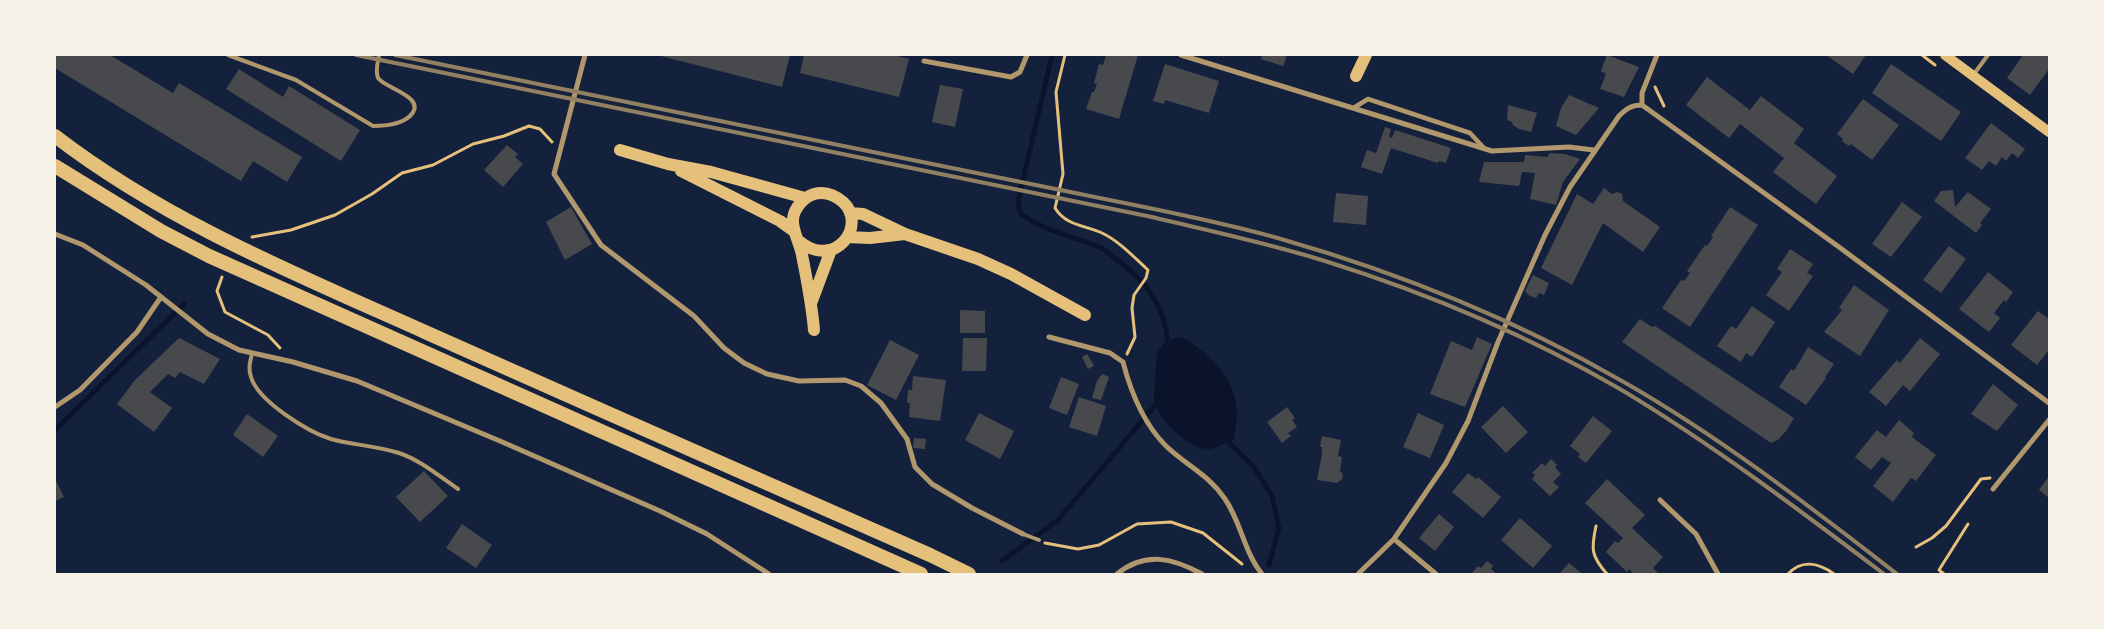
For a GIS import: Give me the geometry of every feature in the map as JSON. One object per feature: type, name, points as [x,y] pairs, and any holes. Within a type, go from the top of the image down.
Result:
[{"type":"highway","points":[[55,136],[120,183],[170,212],[291,272],[784,489],[969,574]]},
{"type":"highway","points":[[55,166],[161,231],[282,291],[921,574]]},
{"type":"main road","points":[[1356,76],[1366,55]]},
{"type":"main road","points":[[1947,56],[2049,132]]},
{"type":"main road","points":[[620,150],[668,164],[712,172],[806,198]]},
{"type":"main road","points":[[668,164],[780,221],[796,236],[808,248],[819,252],[831,250],[840,245],[847,237],[851,225],[850,212],[844,203],[831,195],[815,194],[806,198],[797,207],[793,219],[796,236],[812,301],[814,330]]},
{"type":"main road","points":[[850,212],[863,214],[905,234],[978,259],[1011,274],[1085,315]]},
{"type":"main road","points":[[847,237],[870,238],[905,234]]},
{"type":"main road","points":[[812,301],[831,250]]},
{"type":"street","points":[[585,55],[560,144],[554,174],[601,245],[694,316],[724,348],[744,363],[767,374],[799,381],[845,380],[861,386],[881,403],[907,440],[915,467],[932,484],[972,508],[1025,535]]},
{"type":"street","points":[[924,61],[1011,77],[1020,72],[1026,55]]},
{"type":"street","points":[[1181,55],[1356,107],[1492,151],[1569,146],[1594,150]]},
{"type":"street","points":[[1642,105],[1642,93],[1657,55]]},
{"type":"street","points":[[1356,107],[1368,99],[1470,133],[1484,148]]},
{"type":"street","points":[[1358,574],[1394,539],[1446,463],[1468,421],[1498,342],[1546,235],[1570,188],[1594,150],[1626,108],[1633,105],[1642,105],[1839,247],[2049,403]]},
{"type":"street","points":[[55,234],[83,245],[146,285],[208,334],[239,350],[293,362],[357,381],[500,441],[660,511],[707,534],[769,574]]},
{"type":"street","points":[[55,407],[80,390],[137,332],[161,297]]},
{"type":"street","points":[[1049,337],[1110,353],[1123,362],[1130,389],[1142,415],[1166,445],[1215,484],[1239,524],[1254,565],[1262,574]]},
{"type":"street","points":[[1993,488],[2049,420]]},
{"type":"street","points":[[1660,500],[1696,534],[1718,574]]},
{"type":"street","points":[[1394,539],[1436,574]]},
{"type":"street","points":[[1118,574],[1128,566],[1145,560],[1158,559],[1183,563],[1202,574]]},
{"type":"lane","points":[[228,55],[296,80],[373,126],[385,126],[400,122],[410,116],[414,108],[412,100],[405,94],[385,85],[378,78],[377,66],[379,55]]},
{"type":"lane","points":[[1973,76],[1988,55]]},
{"type":"lane","points":[[252,354],[249,364],[251,377],[260,393],[271,404],[301,424],[331,439],[400,453],[423,465],[458,489]]},
{"type":"lane","points":[[1025,535],[1039,540]]},
{"type":"path","points":[[1065,55],[1056,92],[1063,174],[1055,208],[1060,217],[1074,224],[1103,233],[1128,251],[1148,270],[1146,278],[1137,288],[1132,308],[1135,337],[1123,362]]},
{"type":"path","points":[[248,238],[291,230],[335,215],[372,194],[402,173],[433,165],[473,144],[504,136],[529,126],[540,129],[550,142],[560,144]]},
{"type":"path","points":[[225,272],[220,279],[218,291],[225,312],[268,335],[280,349]]},
{"type":"path","points":[[1916,547],[1932,538],[1946,526],[1981,479],[1991,478],[1997,482]]},
{"type":"path","points":[[1039,540],[1051,545],[1078,549],[1100,545],[1136,524],[1171,522],[1203,533],[1248,569]]},
{"type":"path","points":[[1944,574],[1940,570],[1968,524]]},
{"type":"path","points":[[1596,526],[1592,545],[1593,557],[1607,574]]},
{"type":"path","points":[[1788,574],[1792,569],[1804,564],[1824,567],[1834,574]]},
{"type":"water","points":[[1181,337],[1211,358],[1232,388],[1237,412],[1234,440],[1218,447],[1211,449],[1201,448],[1186,440],[1164,420],[1155,404],[1158,352],[1165,343]]},
{"type":"building","points":[[55,55],[110,55],[173,93],[179,83],[302,157],[287,182],[253,161],[241,181],[55,68]]},
{"type":"building","points":[[657,55],[790,55],[782,87]]},
{"type":"building","points":[[804,55],[893,55],[909,59],[899,97],[800,73]]},
{"type":"building","points":[[1106,55],[1138,55],[1119,119],[1086,109],[1097,84],[1094,83],[1099,64],[1103,65]]},
{"type":"building","points":[[1262,55],[1287,55],[1283,66],[1261,59]]},
{"type":"building","points":[[1607,55],[1639,67],[1624,97],[1600,89],[1606,74],[1601,71]]},
{"type":"building","points":[[1826,55],[1866,55],[1853,74]]},
{"type":"building","points":[[2023,55],[2049,55],[2049,69],[2030,95],[2007,78]]},
{"type":"building","points":[[1165,64],[1219,81],[1209,113],[1165,100],[1164,104],[1153,101]]},
{"type":"building","points":[[1891,64],[1961,112],[1941,141],[1872,93]]},
{"type":"building","points":[[239,69],[283,97],[289,86],[360,130],[341,161],[226,89]]},
{"type":"building","points":[[1707,77],[1750,110],[1761,96],[1804,129],[1794,143],[1837,176],[1816,204],[1773,172],[1784,158],[1740,124],[1729,138],[1686,105]]},
{"type":"building","points":[[940,85],[963,89],[955,127],[932,122]]},
{"type":"building","points":[[1569,95],[1599,108],[1576,135],[1556,126],[1561,108]]},
{"type":"building","points":[[1863,99],[1899,125],[1872,160],[1851,144],[1849,146],[1842,141],[1843,139],[1837,134]]},
{"type":"building","points":[[1508,105],[1537,113],[1531,132],[1519,129],[1507,120]]},
{"type":"building","points":[[1991,123],[2025,149],[2018,158],[2012,153],[2006,161],[2002,157],[1996,166],[1989,161],[1982,170],[1965,158]]},
{"type":"building","points":[[1385,127],[1391,129],[1389,137],[1392,138],[1395,130],[1451,148],[1446,163],[1439,161],[1438,163],[1391,148],[1382,174],[1361,167],[1367,150],[1376,153]]},
{"type":"building","points":[[507,145],[518,154],[515,157],[523,164],[503,187],[484,170]]},
{"type":"building","points":[[1549,153],[1565,154],[1580,159],[1563,182],[1556,205],[1530,199],[1535,173],[1522,172],[1519,186],[1479,182],[1484,162],[1524,162],[1525,155],[1548,157]]},
{"type":"building","points":[[1604,188],[1612,194],[1617,192],[1622,194],[1623,201],[1660,227],[1643,252],[1603,223],[1572,285],[1541,268],[1577,194],[1593,204]]},
{"type":"building","points":[[1953,190],[1955,207],[1968,192],[1991,209],[1980,223],[1982,225],[1976,233],[1934,201],[1941,191]]},
{"type":"building","points":[[1336,193],[1368,196],[1366,225],[1333,222]]},
{"type":"building","points":[[1902,202],[1922,217],[1891,257],[1872,244]]},
{"type":"building","points":[[571,207],[592,244],[565,260],[546,222]]},
{"type":"building","points":[[1730,207],[1758,225],[1690,327],[1662,308],[1681,280],[1684,281],[1690,273],[1687,271],[1705,245],[1707,246],[1713,237],[1711,236]]},
{"type":"building","points":[[1949,246],[1966,259],[1941,293],[1923,280]]},
{"type":"building","points":[[1790,249],[1813,264],[1807,273],[1813,276],[1789,311],[1766,295],[1782,272],[1777,269]]},
{"type":"building","points":[[1988,272],[2013,292],[2006,302],[2004,300],[1994,313],[2000,318],[1989,332],[1959,309]]},
{"type":"building","points":[[1533,275],[1549,283],[1544,295],[1539,293],[1536,298],[1528,295],[1525,291]]},
{"type":"building","points":[[1854,285],[1889,310],[1860,356],[1824,332],[1842,310],[1839,308]]},
{"type":"building","points":[[1752,306],[1775,322],[1752,357],[1746,353],[1741,362],[1717,346],[1731,326],[1736,329]]},
{"type":"building","points":[[960,310],[985,311],[985,333],[960,333]]},
{"type":"building","points":[[2038,311],[2049,319],[2049,350],[2037,365],[2011,345]]},
{"type":"building","points":[[1640,319],[1652,327],[1655,326],[1794,418],[1786,431],[1779,439],[1771,443],[1622,342]]},
{"type":"building","points":[[1477,337],[1492,344],[1465,407],[1430,394],[1451,341],[1472,350]]},
{"type":"building","points":[[179,338],[220,359],[204,384],[180,372],[175,378],[168,374],[150,392],[172,408],[154,432],[117,404],[135,380]]},
{"type":"building","points":[[963,338],[987,338],[986,371],[962,371]]},
{"type":"building","points":[[1920,338],[1940,354],[1910,391],[1903,385],[1886,406],[1869,392],[1897,360],[1900,363]]},
{"type":"building","points":[[890,340],[919,355],[896,400],[867,385]]},
{"type":"building","points":[[1808,347],[1834,364],[1806,405],[1779,387],[1791,369],[1794,371]]},
{"type":"building","points":[[1087,354],[1094,366],[1088,369],[1082,357]]},
{"type":"building","points":[[1102,374],[1109,377],[1101,400],[1092,398],[1097,381]]},
{"type":"building","points":[[913,376],[946,380],[940,421],[909,417],[910,403],[907,403],[908,390],[912,390]]},
{"type":"building","points":[[1061,377],[1079,384],[1067,415],[1049,408]]},
{"type":"building","points":[[1993,384],[2018,405],[1997,431],[1971,414]]},
{"type":"building","points":[[1079,397],[1106,406],[1097,436],[1069,427]]},
{"type":"building","points":[[1503,406],[1528,432],[1506,453],[1481,427]]},
{"type":"building","points":[[1287,407],[1295,418],[1292,420],[1297,427],[1288,433],[1291,436],[1282,443],[1267,422]]},
{"type":"building","points":[[979,413],[1014,431],[1000,459],[965,440]]},
{"type":"building","points":[[1418,413],[1444,425],[1430,458],[1403,447]]},
{"type":"building","points":[[247,414],[278,436],[263,457],[233,435]]},
{"type":"building","points":[[1593,416],[1612,431],[1586,463],[1578,457],[1580,454],[1570,446]]},
{"type":"building","points":[[1899,420],[1914,433],[1912,437],[1936,455],[1916,481],[1911,478],[1893,502],[1873,486],[1891,463],[1882,457],[1871,470],[1855,457],[1877,430],[1886,437]]},
{"type":"building","points":[[1322,436],[1341,440],[1338,456],[1342,457],[1340,471],[1343,474],[1342,479],[1337,483],[1317,480],[1322,454],[1322,447],[1320,447]]},
{"type":"building","points":[[914,438],[926,439],[925,449],[913,448]]},
{"type":"building","points":[[1551,459],[1557,465],[1555,467],[1561,474],[1553,482],[1559,487],[1550,496],[1532,479],[1535,475],[1532,473],[1542,463],[1545,466]]},
{"type":"building","points":[[424,471],[448,496],[420,522],[396,497]]},
{"type":"building","points":[[1468,473],[1476,479],[1478,477],[1501,497],[1483,518],[1452,492]]},
{"type":"building","points":[[2049,476],[2049,498],[2039,490]]},
{"type":"building","points":[[55,479],[64,497],[55,501]]},
{"type":"building","points":[[1607,479],[1645,515],[1632,528],[1663,557],[1653,568],[1659,574],[1634,574],[1629,569],[1627,572],[1606,552],[1615,541],[1618,543],[1623,538],[1585,503]]},
{"type":"building","points":[[1439,514],[1454,527],[1435,551],[1419,538]]},
{"type":"building","points":[[1520,518],[1552,546],[1533,568],[1501,540]]},
{"type":"building","points":[[462,524],[492,545],[476,568],[446,548]]},
{"type":"building","points":[[1487,561],[1493,566],[1491,569],[1497,574],[1471,574],[1478,566],[1481,568]]},
{"type":"building","points":[[1569,563],[1582,574],[1559,574]]},
{"type":"waterway","points":[[1052,55],[1018,201],[1020,213],[1039,225],[1101,248],[1127,268],[1145,286],[1159,307],[1168,345]]},
{"type":"waterway","points":[[55,430],[184,304]]},
{"type":"waterway","points":[[1002,561],[1058,520],[1158,402]]},
{"type":"waterway","points":[[1224,438],[1253,466],[1272,496],[1279,528],[1269,565]]},
{"type":"railway","points":[[356,55],[1152,217],[1282,248],[1363,273],[1439,301],[1513,333],[1620,389],[1688,432],[1787,501],[1884,574]]},
{"type":"railway","points":[[395,55],[1202,219],[1281,239],[1369,267],[1498,318],[1540,337],[1622,381],[1728,448],[1897,574]]}]
